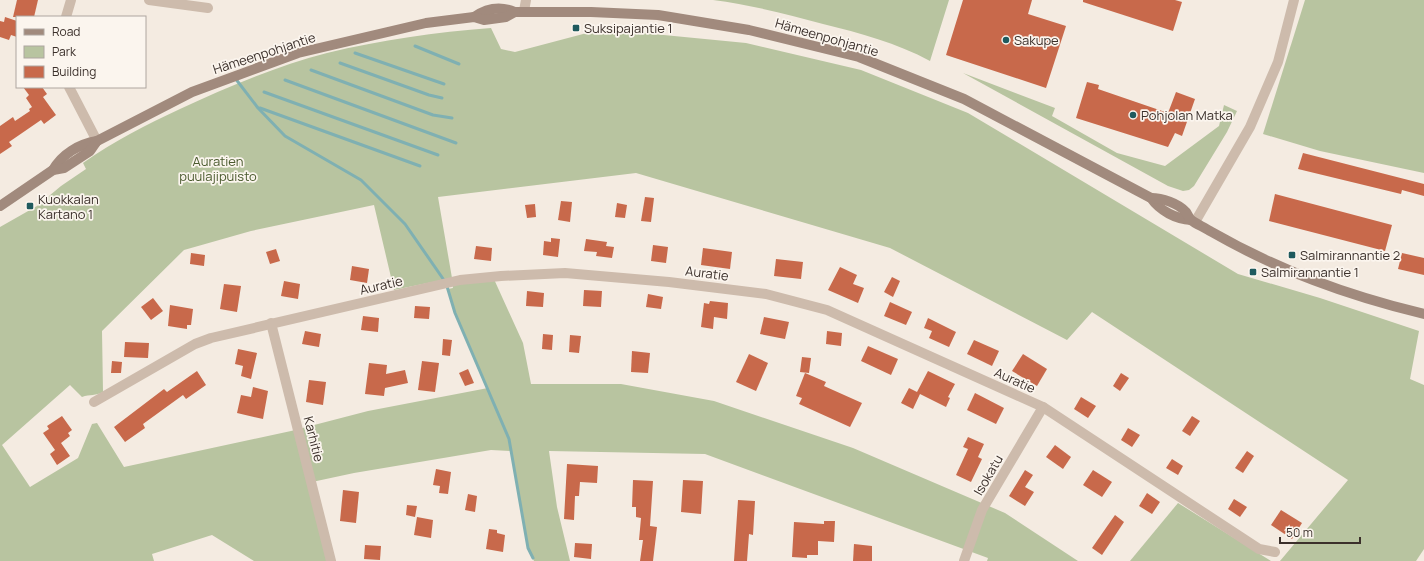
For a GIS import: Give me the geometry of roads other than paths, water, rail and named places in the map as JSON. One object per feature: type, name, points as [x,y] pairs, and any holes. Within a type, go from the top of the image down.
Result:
[{"type":"main road","name":"Hämeenpohjantie","points":[[0,206],[53,170],[64,168],[90,151],[97,140],[192,92],[298,53],[426,23],[474,16],[484,20],[506,17],[520,11],[658,15],[749,30],[859,57],[964,99],[1151,198],[1157,207],[1181,220],[1193,221],[1241,249],[1317,283],[1385,304],[1424,314]]},
{"type":"street","points":[[66,16],[71,0]]},
{"type":"street","points":[[149,0],[208,8]]},
{"type":"street","points":[[520,11],[526,0]]},
{"type":"street","points":[[1193,221],[1250,127],[1278,62],[1294,0]]},
{"type":"street","points":[[70,88],[97,140]]},
{"type":"street","name":"Auratie","points":[[94,402],[195,344],[211,338],[460,280],[565,273],[669,282],[766,294],[827,310],[1043,407],[1259,549],[1275,552]]},
{"type":"street","name":"Karhitie","points":[[271,323],[331,561]]},
{"type":"street","name":"Isokatu","points":[[964,561],[982,510],[1043,407]]},
{"type":"waterway","points":[[415,46],[459,64]]},
{"type":"waterway","points":[[355,53],[444,84]]},
{"type":"waterway","points":[[340,63],[429,95],[442,98]]},
{"type":"waterway","points":[[311,70],[433,115],[452,118]]},
{"type":"waterway","points":[[235,78],[258,108],[285,136],[361,180],[405,224],[446,283],[455,313],[509,439],[528,548],[533,558]]},
{"type":"waterway","points":[[285,80],[456,143]]},
{"type":"waterway","points":[[264,92],[438,155]]},
{"type":"waterway","points":[[260,108],[420,166]]},
{"type":"place","name":"Suksipajantie 1","points":[[576,28]]},
{"type":"place","name":"Sakupe","points":[[1006,40]]},
{"type":"place","name":"Pohjolan Matka","points":[[1133,115]]},
{"type":"place","name":"Kuokkalan Kartano 1","points":[[30,206]]},
{"type":"place","name":"Salmirannantie 2","points":[[1292,255]]},
{"type":"place","name":"Salmirannantie 1","points":[[1253,272]]},
{"type":"park label","name":"Auratien puulajipuisto","points":[[218,168]]}]
